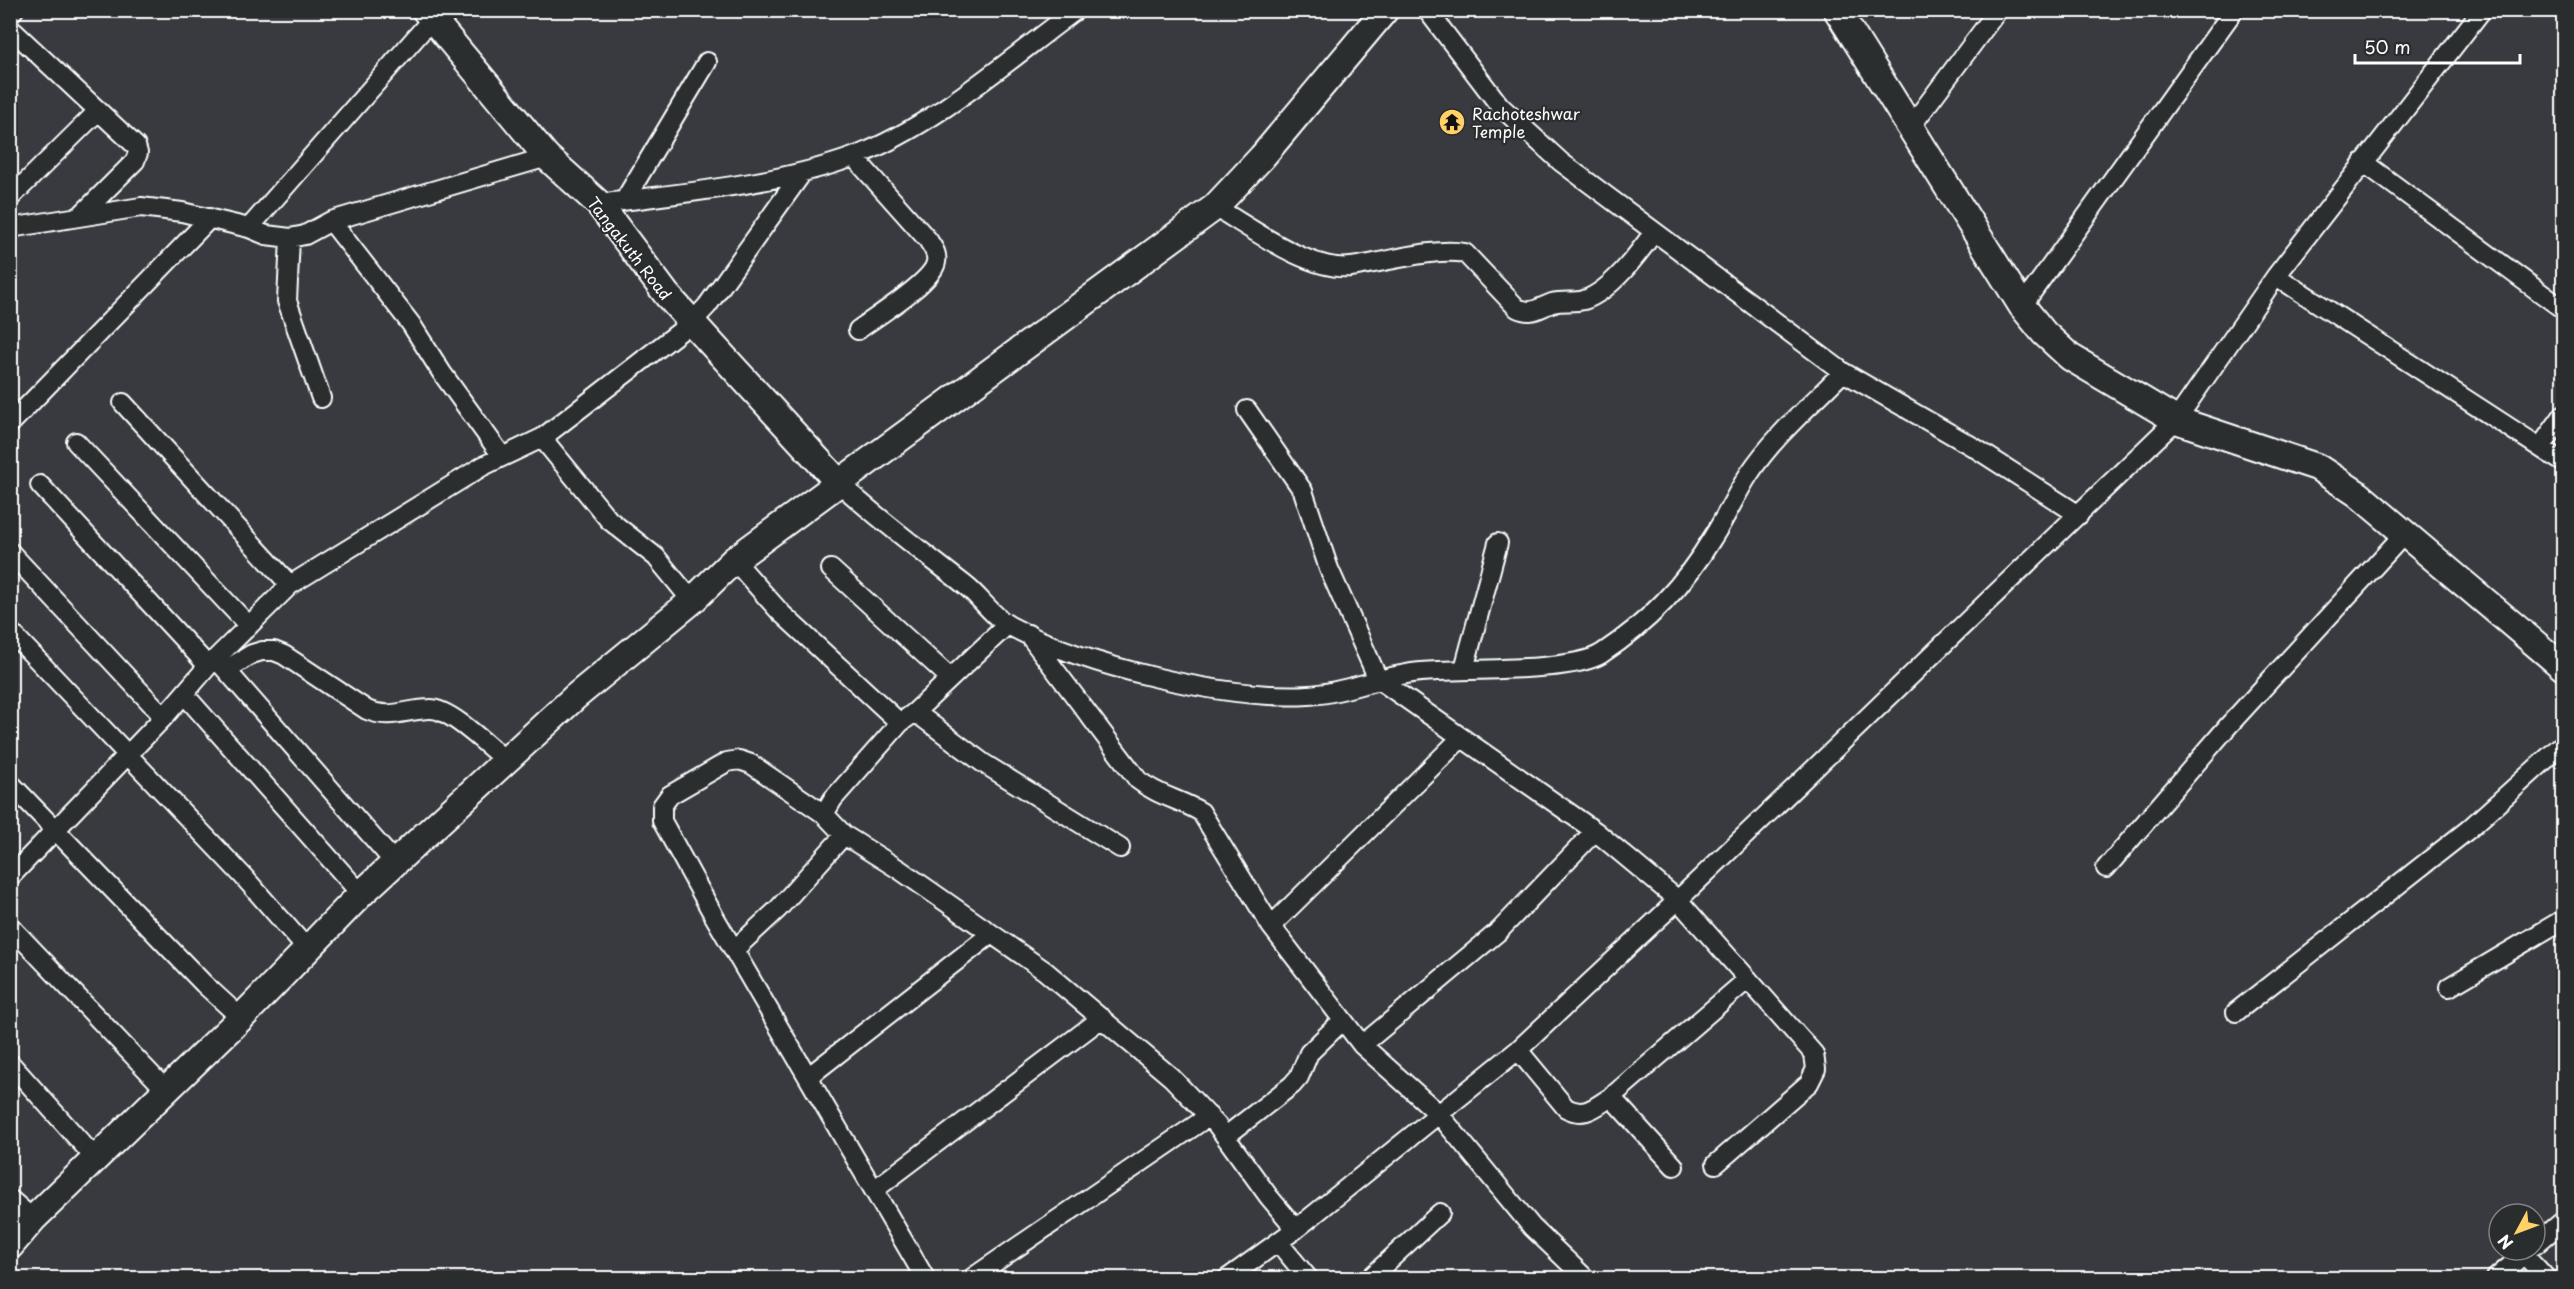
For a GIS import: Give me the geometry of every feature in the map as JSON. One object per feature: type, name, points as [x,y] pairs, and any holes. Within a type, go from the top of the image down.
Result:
[{"type":"street","points":[[10,14],[14,10]]},
{"type":"street","points":[[611,202],[802,173],[854,157],[927,120],[1076,10]]},
{"type":"street","points":[[1427,10],[1479,80],[1531,137],[1654,232],[1843,372],[1984,454],[2079,515]]},
{"type":"street","points":[[1837,10],[2022,306],[2044,333],[2070,357],[2176,420],[2317,467],[2358,494],[2564,668]]},
{"type":"street","points":[[1910,129],[1998,10]]},
{"type":"street","points":[[2022,306],[2234,10]]},
{"type":"street","points":[[1228,1278],[1296,1229],[1518,1050],[1678,900],[2176,420],[2276,276],[2482,10]]},
{"type":"street","points":[[10,1246],[33,1220],[241,1018],[361,894],[575,698],[692,601],[734,560],[1215,207],[1262,157],[1381,12]]},
{"type":"street","points":[[249,228],[428,15]]},
{"type":"street","name":"Tangakuth Road","points":[[428,15],[547,157],[611,202],[667,295],[839,483]]},
{"type":"street","points":[[10,28],[136,146],[138,153],[135,161],[81,215]]},
{"type":"street","points":[[611,202],[707,62]]},
{"type":"street","points":[[10,198],[98,111]]},
{"type":"street","points":[[10,228],[141,207],[210,218],[266,235],[290,238],[305,235],[331,221],[547,157]]},
{"type":"street","points":[[854,157],[928,240],[936,253],[936,263],[931,273],[858,330]]},
{"type":"street","points":[[2363,162],[2564,310]]},
{"type":"street","points":[[10,877],[184,694],[217,665],[249,626],[290,585],[502,456],[542,438],[691,323],[707,306],[802,173]]},
{"type":"street","points":[[1215,207],[1303,257],[1329,267],[1350,267],[1444,253],[1465,254],[1517,308],[1525,312],[1535,311],[1553,303],[1586,300],[1601,291],[1633,260],[1654,232]]},
{"type":"street","points":[[10,424],[210,218]]},
{"type":"street","points":[[331,221],[411,324],[442,373],[502,456]]},
{"type":"street","points":[[290,238],[287,301],[321,398]]},
{"type":"street","points":[[2276,276],[2564,463]]},
{"type":"street","points":[[839,483],[866,508],[969,588],[1007,625],[1072,653],[1148,675],[1245,695],[1311,695],[1418,672],[1564,665],[1598,655],[1653,613],[1681,586],[1713,539],[1750,473],[1843,372]]},
{"type":"street","points":[[123,402],[290,585]]},
{"type":"street","points":[[1247,410],[1303,491],[1329,569],[1378,680],[1595,831],[1678,900],[1815,1054],[1816,1069],[1809,1083],[1716,1164]]},
{"type":"street","points":[[2541,446],[2564,414]]},
{"type":"street","points":[[542,438],[609,520],[656,557],[692,601]]},
{"type":"street","points":[[76,442],[249,626]]},
{"type":"street","points":[[40,485],[217,665],[396,864]]},
{"type":"street","points":[[2106,868],[2229,725],[2405,533]]},
{"type":"street","points":[[1464,669],[1498,543]]},
{"type":"street","points":[[10,552],[164,717]]},
{"type":"street","points":[[734,560],[780,612],[900,723]]},
{"type":"street","points":[[831,569],[949,677]]},
{"type":"street","points":[[824,814],[833,799],[900,723],[915,712],[949,677],[1007,625]]},
{"type":"street","points":[[10,631],[243,876],[307,949]]},
{"type":"street","points":[[1028,634],[1138,780],[1155,793],[1185,802],[1201,812],[1271,926],[1362,1045],[1439,1114],[1532,1227],[1585,1278]]},
{"type":"street","points":[[217,665],[262,651],[284,655],[367,710],[380,716],[431,709],[447,714],[506,761]]},
{"type":"street","points":[[184,694],[361,894]]},
{"type":"street","points":[[915,712],[983,764],[1120,848]]},
{"type":"street","points":[[1271,926],[1460,739]]},
{"type":"street","points":[[2236,1012],[2469,829],[2564,743]]},
{"type":"street","points":[[925,1278],[734,950],[662,821],[662,806],[670,795],[727,762],[738,760],[752,764],[824,814],[844,834],[1045,971],[1171,1077],[1209,1116],[1269,1197],[1296,1229]]},
{"type":"street","points":[[10,783],[204,984],[241,1018]]},
{"type":"street","points":[[1362,1045],[1499,931],[1595,831]]},
{"type":"street","points":[[734,950],[778,909],[844,834]]},
{"type":"street","points":[[2449,987],[2564,919]]},
{"type":"street","points":[[10,926],[166,1090]]},
{"type":"street","points":[[808,1077],[991,934]]},
{"type":"street","points":[[1518,1050],[1566,1108],[1574,1112],[1586,1113],[1611,1097],[1748,979]]},
{"type":"street","points":[[873,1190],[1102,1018]]},
{"type":"street","points":[[1226,1136],[1292,1085],[1299,1077],[1310,1053],[1343,1020]]},
{"type":"street","points":[[10,1063],[96,1159]]},
{"type":"street","points":[[1611,1097],[1674,1166]]},
{"type":"street","points":[[972,1278],[1209,1116]]},
{"type":"street","points":[[10,1199],[33,1220]]},
{"type":"street","points":[[1370,1278],[1440,1213]]},
{"type":"street","points":[[2547,1235],[2564,1220]]},
{"type":"street","points":[[1278,1242],[1308,1278]]},
{"type":"street","points":[[2496,1278],[2515,1262]]},
{"type":"street","points":[[2536,1262],[2546,1278]]},
{"type":"place","name":"Rachoteshwar Temple","points":[[1452,122]]}]
